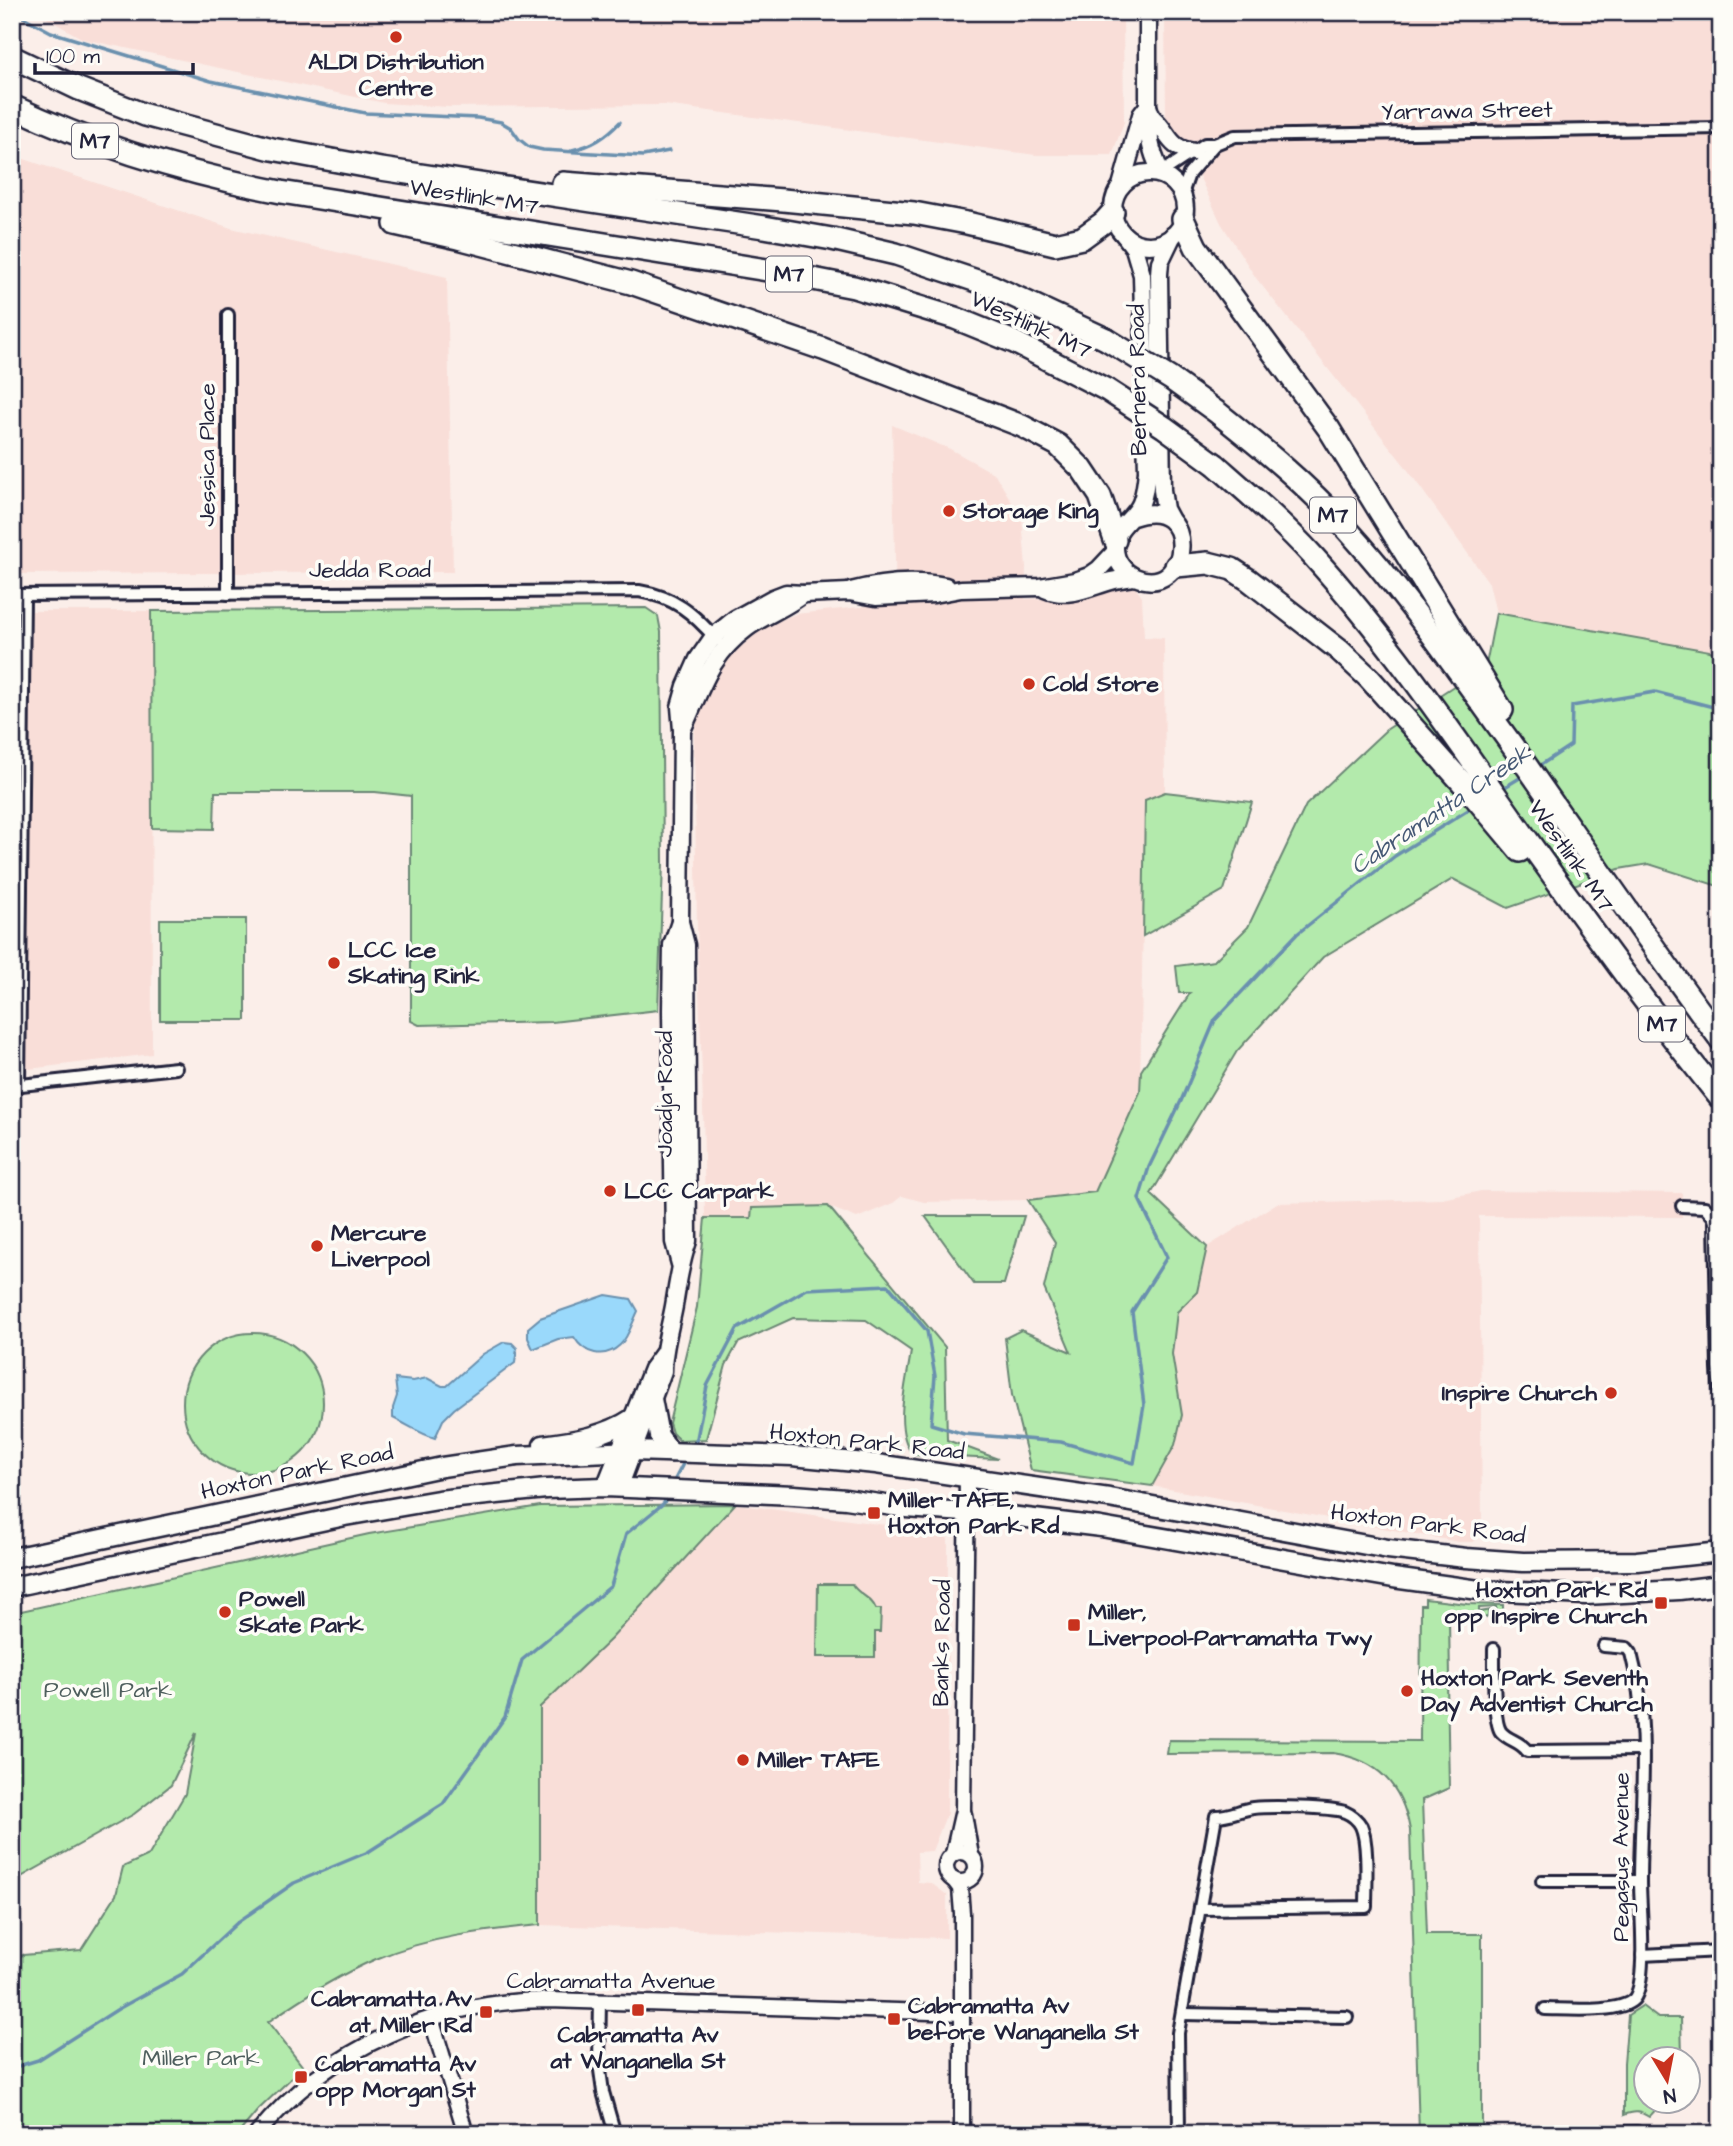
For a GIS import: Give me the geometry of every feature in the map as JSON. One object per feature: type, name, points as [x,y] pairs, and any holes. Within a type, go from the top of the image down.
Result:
[{"type":"highway","name":"Westlink M7","points":[[12,57],[91,94],[145,115],[272,149],[381,169],[764,226],[883,251],[992,286],[1106,339],[1160,372],[1218,413],[1302,484],[1440,628],[1592,858],[1721,1040]]},
{"type":"highway","points":[[91,94],[294,144],[399,164],[510,179],[879,209],[967,223],[1055,244],[1082,238],[1113,212]]},
{"type":"highway","name":"Westlink M7","points":[[12,106],[90,140],[180,170],[281,192],[767,270],[854,287],[955,318],[1014,342],[1107,390],[1216,465],[1264,507],[1351,601],[1396,658],[1604,948],[1721,1099]]},
{"type":"highway","points":[[180,170],[247,194],[458,237],[631,284],[823,349],[1021,426],[1058,445],[1082,469],[1105,508],[1115,546]]},
{"type":"highway","points":[[1178,227],[1196,247],[1329,429],[1440,628]]},
{"type":"highway","points":[[1176,566],[1208,563],[1232,569],[1339,650],[1368,678],[1468,789],[1604,948]]},
{"type":"main road","points":[[1148,12],[1150,142],[1162,175]]},
{"type":"main road","points":[[1151,112],[1172,144],[1194,152]]},
{"type":"main road","points":[[1121,186],[1140,174],[1147,173],[1162,175],[1171,180],[1182,194],[1185,207],[1178,227],[1164,241],[1144,244],[1125,236],[1119,229],[1113,212],[1116,194],[1121,186],[1141,116],[1151,112]]},
{"type":"main road","name":"Bernera Road","points":[[1174,524],[1165,509],[1162,491],[1159,301],[1160,262],[1178,227]]},
{"type":"main road","name":"Bernera Road","points":[[1125,236],[1134,248],[1141,266],[1143,301],[1147,471],[1141,503],[1133,517]]},
{"type":"main road","points":[[719,642],[789,606],[803,594],[849,592],[874,585],[931,583],[961,589],[1040,587],[1075,580],[1099,569],[1115,546],[1121,526],[1143,513],[1154,513],[1174,524],[1181,537],[1182,552],[1176,566],[1169,573],[1156,579],[1141,579],[1121,567],[1115,546]]},
{"type":"main road","points":[[1040,587],[1056,593],[1078,592],[1114,580],[1134,577]]},
{"type":"main road","name":"Joadja Road","points":[[612,1488],[663,1371],[663,1354],[680,1264],[688,1241],[687,945],[680,922],[682,730],[719,642]]},
{"type":"main road","name":"Joadja Road","points":[[626,1452],[633,1418],[652,1369],[663,1354]]},
{"type":"main road","points":[[652,1399],[659,1436],[668,1451]]},
{"type":"main road","points":[[464,1463],[521,1448],[596,1436],[633,1418]]},
{"type":"main road","name":"Hoxton Park Road","points":[[12,1558],[464,1463],[517,1456],[668,1451],[708,1455],[792,1456],[967,1476],[1110,1498],[1388,1549],[1466,1558],[1523,1562],[1625,1561],[1721,1552]]},
{"type":"main road","points":[[12,1587],[345,1516],[438,1500],[546,1489],[612,1488],[833,1498],[906,1508],[965,1511],[1101,1527],[1393,1578],[1479,1590],[1586,1595],[1721,1585]]},
{"type":"street","name":"Yarrawa Street","points":[[1162,175],[1205,144],[1215,144],[1235,136],[1721,128]]},
{"type":"street","points":[[1182,194],[1189,174],[1215,144]]},
{"type":"street","name":"Jessica Place","points":[[228,315],[228,594]]},
{"type":"street","name":"Jedda Road","points":[[18,595],[639,591],[674,601],[701,622],[719,642]]},
{"type":"street","points":[[18,595],[15,1086],[176,1068]]},
{"type":"street","points":[[1682,1206],[1705,1207],[1716,1223],[1721,1404]]},
{"type":"street","name":"Banks Road","points":[[967,1476],[963,1810],[971,1855]]},
{"type":"street","name":"Pegasus Avenue","points":[[1545,2009],[1609,2008],[1626,2005],[1637,1993],[1642,1955],[1640,1881],[1643,1821],[1639,1695],[1631,1653],[1627,1648],[1604,1646]]},
{"type":"street","points":[[1494,1649],[1499,1730],[1520,1742],[1527,1751],[1642,1750]]},
{"type":"street","points":[[1180,2134],[1178,2034],[1216,1816],[1228,1816],[1252,1808],[1330,1809],[1355,1818],[1362,1828],[1366,1908],[1200,1909]]},
{"type":"street","name":"Banks Road","points":[[953,1854],[963,1810]]},
{"type":"street","points":[[964,1852],[971,1855],[975,1859],[974,1875],[961,1880],[949,1876],[946,1861],[953,1854],[964,1852]]},
{"type":"street","points":[[961,1880],[962,2134]]},
{"type":"street","points":[[1542,1881],[1640,1881]]},
{"type":"street","points":[[1642,1955],[1721,1951]]},
{"type":"street","name":"Cabramatta Avenue","points":[[262,2132],[278,2110],[346,2056],[390,2033],[432,2018],[507,2001],[600,2001],[962,2013]]},
{"type":"street","points":[[600,2001],[599,2063],[603,2092],[615,2134]]},
{"type":"street","points":[[1182,2014],[1347,2017]]},
{"type":"street","points":[[432,2018],[466,2134]]},
{"type":"street","points":[[1543,2134],[1637,2132]]},
{"type":"shaded area","points":[[36,12],[1123,12],[1124,122],[1112,155],[1036,155],[665,105],[449,107],[384,103],[83,39]]},
{"type":"shaded area","points":[[1165,12],[1721,12],[1721,653],[1496,613],[1489,583],[1405,466],[1256,278],[1221,223],[1200,178],[1166,118]]},
{"type":"shaded area","points":[[12,155],[231,228],[447,277],[453,572],[12,574]]},
{"type":"shaded area","points":[[892,425],[950,449],[995,474],[1022,519],[1026,567],[1025,599],[1073,598],[1112,586],[1128,585],[1135,587],[1142,597],[1144,637],[1164,638],[1165,792],[1145,800],[1140,1092],[1095,1192],[1028,1200],[924,1202],[902,1196],[893,1203],[857,1218],[827,1206],[753,1208],[751,1218],[705,1218],[694,735],[699,710],[712,680],[727,658],[766,626],[796,614],[896,603]]},
{"type":"shaded area","points":[[12,611],[151,611],[152,1054],[12,1071]]},
{"type":"shaded area","points":[[1481,1191],[1682,1193],[1682,1217],[1479,1216],[1482,1518],[1474,1542],[1459,1542],[1152,1486],[1175,1445],[1182,1415],[1172,1354],[1177,1312],[1197,1291],[1207,1247],[1277,1203],[1442,1199]]},
{"type":"shaded area","name":"Miller TAFE","points":[[735,1504],[943,1533],[948,1539],[947,1813],[932,1851],[917,1852],[918,1882],[931,1883],[947,1895],[947,1938],[540,1925],[539,1707],[611,1639]]},
{"type":"green space","points":[[646,608],[658,616],[661,632],[663,863],[658,1010],[552,1022],[419,1025],[411,1021],[411,796],[375,792],[215,792],[214,829],[152,828],[151,611]]},
{"type":"green space","points":[[1496,613],[1721,653],[1721,887],[1649,864],[1619,869],[1508,908],[1453,879],[1323,957],[1237,1051],[1151,1194],[1207,1247],[1197,1292],[1177,1312],[1172,1354],[1182,1415],[1175,1445],[1152,1486],[1031,1470],[1012,1395],[1005,1338],[1021,1330],[1071,1352],[1044,1288],[1055,1242],[1028,1200],[1095,1192],[1140,1092],[1141,1071],[1190,993],[1179,993],[1176,966],[1214,961],[1248,927],[1306,805],[1386,730],[1486,665]]},
{"type":"green space","points":[[1165,792],[1252,802],[1224,890],[1143,936],[1145,800]]},
{"type":"green space","points":[[160,919],[246,919],[246,1020],[160,1020]]},
{"type":"green space","points":[[828,1206],[945,1347],[947,1440],[998,1459],[913,1455],[903,1432],[902,1418],[911,1351],[866,1320],[793,1318],[738,1343],[726,1365],[706,1439],[679,1440],[672,1433],[669,1423],[697,1307],[705,1218],[751,1218],[752,1208]]},
{"type":"green space","points":[[925,1216],[1024,1216],[1004,1284],[974,1284]]},
{"type":"green space","points":[[253,1333],[280,1339],[302,1354],[317,1376],[323,1403],[317,1430],[302,1452],[280,1467],[253,1473],[226,1467],[204,1452],[189,1430],[183,1403],[189,1376],[204,1354],[226,1339]]},
{"type":"green space","points":[[735,1504],[611,1639],[540,1707],[540,1925],[457,1936],[396,1951],[348,1972],[281,2013],[268,2022],[303,2067],[258,2110],[238,2134],[12,2134],[12,1959],[23,1955],[81,1950],[116,1895],[123,1867],[149,1855],[185,1794],[196,1733],[171,1785],[134,1814],[12,1882],[12,1613],[369,1534],[540,1506]]},
{"type":"green space","points":[[818,1584],[852,1584],[876,1609],[881,1609],[880,1632],[875,1632],[875,1657],[817,1657]]},
{"type":"green space","points":[[1425,1599],[1503,1605],[1503,1612],[1497,1612],[1496,1607],[1479,1608],[1479,1612],[1493,1610],[1488,1613],[1488,1617],[1449,1619],[1449,1788],[1422,1800],[1427,1934],[1482,1934],[1482,2134],[1419,2134],[1410,1830],[1401,1800],[1385,1777],[1363,1762],[1333,1753],[1167,1754],[1169,1740],[1420,1741],[1421,1605],[1425,1605]]},
{"type":"green space","points":[[1642,2006],[1658,2018],[1681,2018],[1682,2044],[1632,2044],[1632,2113],[1624,2115],[1624,2063],[1628,2015]]},
{"type":"water","points":[[606,1295],[631,1299],[638,1311],[625,1338],[614,1350],[595,1353],[583,1348],[574,1337],[558,1339],[533,1349],[528,1338],[528,1328],[540,1318]]},
{"type":"water","points":[[504,1342],[512,1343],[517,1348],[515,1363],[454,1409],[443,1420],[435,1438],[393,1418],[397,1396],[395,1379],[413,1381],[427,1378],[447,1386],[483,1354]]},
{"type":"waterway","points":[[14,12],[51,32],[211,81],[365,113],[478,118],[501,122],[511,128],[529,147],[543,150],[643,156],[669,151]]},
{"type":"waterway","points":[[572,150],[598,140],[620,122]]},
{"type":"waterway","name":"Cabramatta Creek","points":[[1536,768],[1571,745],[1572,706],[1655,692],[1721,709]]},
{"type":"waterway","name":"Cabramatta Creek","points":[[1500,790],[1523,776]]},
{"type":"waterway","name":"Cabramatta Creek","points":[[691,1448],[697,1438],[707,1386],[737,1329],[807,1289],[888,1285],[927,1331],[935,1376],[931,1424],[964,1434],[1061,1442],[1134,1463],[1144,1405],[1132,1312],[1167,1257],[1139,1199],[1149,1167],[1181,1101],[1215,1020],[1297,934],[1395,856],[1473,807]]},
{"type":"waterway","name":"Cabramatta Creek","points":[[672,1485],[686,1458]]},
{"type":"waterway","name":"Cabramatta Creek","points":[[12,2068],[38,2060],[118,2009],[182,1974],[238,1922],[294,1883],[368,1852],[443,1804],[505,1717],[522,1660],[611,1586],[626,1534],[664,1503],[667,1495]]},
{"type":"place","name":"ALDI Distribution Centre","points":[[396,37]]},
{"type":"place","name":"Storage King","points":[[949,511]]},
{"type":"place","name":"Cold Store","points":[[1029,684]]},
{"type":"place","name":"LCC Ice Skating Rink","points":[[334,963]]},
{"type":"place","name":"LCC Carpark","points":[[610,1191]]},
{"type":"place","name":"Mercure Liverpool","points":[[317,1246]]},
{"type":"place","name":"Inspire Church","points":[[1611,1393]]},
{"type":"place","name":"Miller TAFE, Hoxton Park Rd","points":[[874,1513]]},
{"type":"place","name":"Hoxton Park Rd opp Inspire Church","points":[[1661,1603]]},
{"type":"place","name":"Powell Skate Park","points":[[225,1612]]},
{"type":"place","name":"Miller, Liverpool-Parramatta Twy","points":[[1074,1625]]},
{"type":"place","name":"Hoxton Park Seventh Day Adventist Church","points":[[1407,1691]]},
{"type":"place","name":"Miller TAFE","points":[[743,1760]]},
{"type":"place","name":"Cabramatta Av at Wanganella St","points":[[638,2010]]},
{"type":"place","name":"Cabramatta Av at Miller Rd","points":[[486,2012]]},
{"type":"place","name":"Cabramatta Av before Wanganella St","points":[[894,2019]]},
{"type":"place","name":"Cabramatta Av opp Morgan St","points":[[301,2077]]},
{"type":"park label","name":"Powell Park","points":[[108,1690]]},
{"type":"park label","name":"Miller Park","points":[[201,2058]]}]
